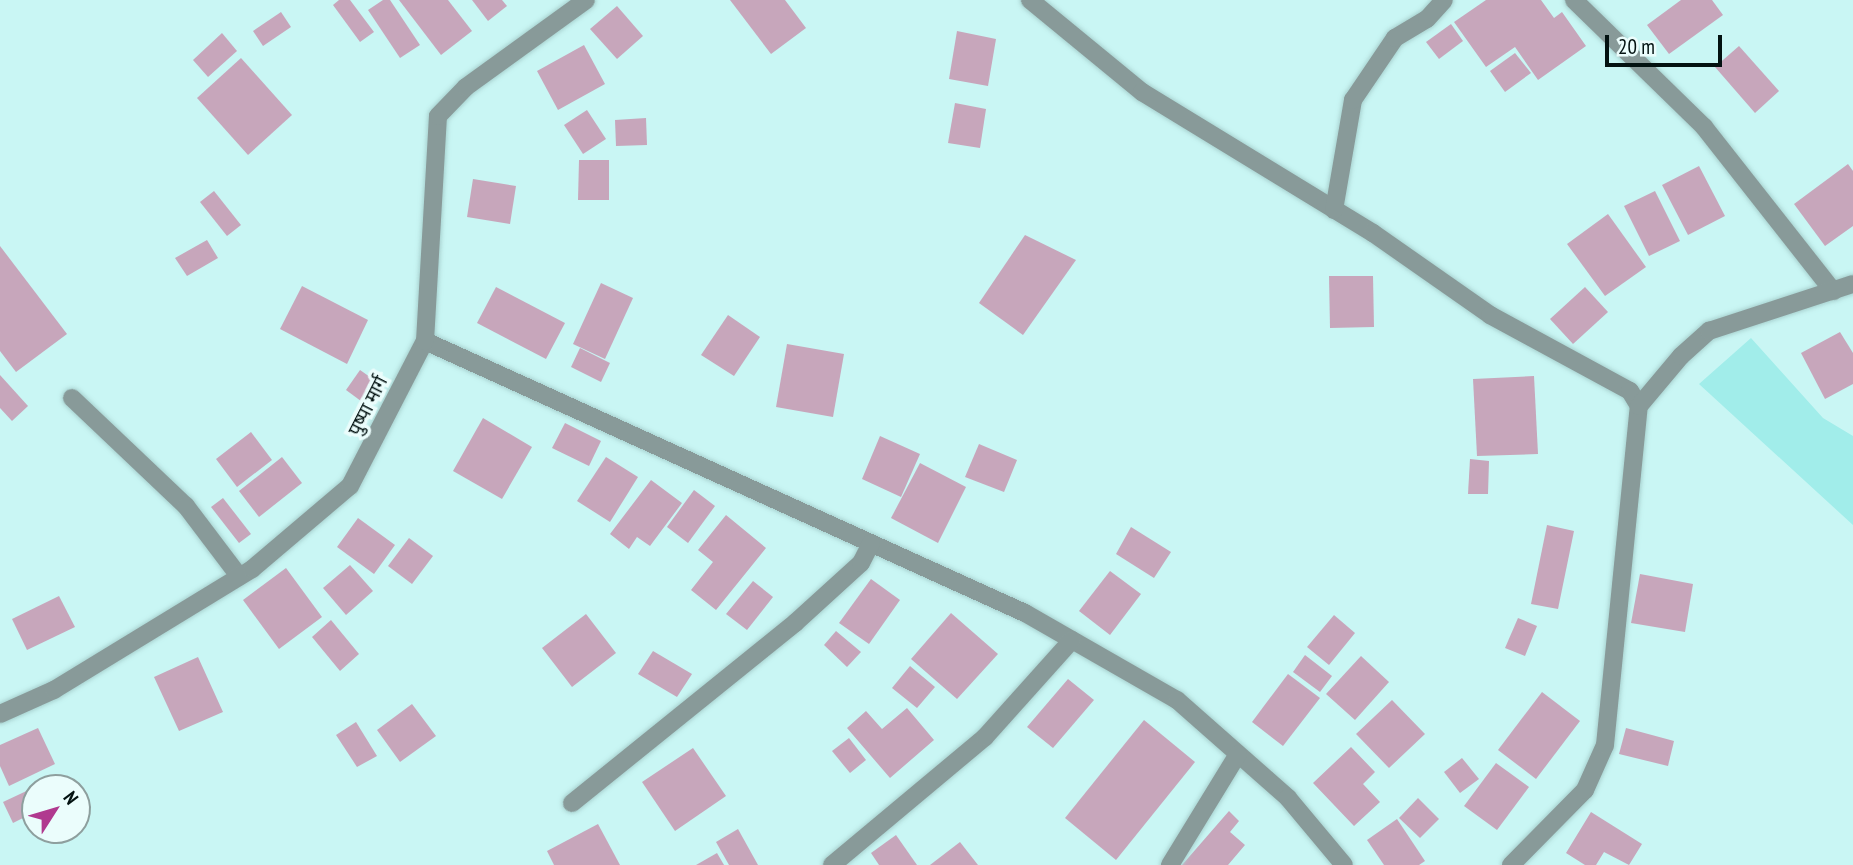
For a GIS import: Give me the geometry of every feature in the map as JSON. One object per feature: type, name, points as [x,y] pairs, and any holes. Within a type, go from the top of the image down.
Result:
[{"type":"street","name":"पुष्पा मार्ग","points":[[0,714],[54,690],[239,576],[350,486],[425,341],[438,116],[466,87],[586,0]]},
{"type":"street","points":[[1030,0],[1142,92],[1334,210],[1490,315],[1630,391],[1639,406],[1605,745],[1585,790],[1511,865]]},
{"type":"street","points":[[1334,210],[1353,100],[1395,38],[1427,19],[1444,0]]},
{"type":"street","points":[[1574,0],[1704,127],[1833,291]]},
{"type":"street","points":[[1639,406],[1709,331],[1853,284]]},
{"type":"street","points":[[425,341],[1025,613],[1177,700],[1288,798],[1344,865]]},
{"type":"street","points":[[72,398],[186,506],[239,576]]},
{"type":"street","points":[[572,803],[795,623],[861,563],[871,543]]},
{"type":"street","points":[[832,865],[985,737],[1072,640]]},
{"type":"street","points":[[1170,865],[1238,754]]},
{"type":"shaded area","points":[[1751,338],[1823,418],[1853,436],[1853,525],[1699,384]]},
{"type":"building","points":[[339,0],[350,0],[374,32],[360,42],[333,5]]},
{"type":"building","points":[[383,0],[390,0],[420,45],[400,58],[368,10]]},
{"type":"building","points":[[399,0],[448,0],[472,31],[441,55]]},
{"type":"building","points":[[472,0],[502,0],[507,6],[488,21]]},
{"type":"building","points":[[730,0],[785,0],[806,28],[771,54]]},
{"type":"building","points":[[1486,0],[1541,0],[1554,18],[1562,12],[1586,46],[1538,80],[1515,47],[1486,67],[1454,22]]},
{"type":"building","points":[[1681,0],[1712,0],[1723,15],[1669,54],[1647,25]]},
{"type":"building","points":[[617,6],[643,36],[617,59],[590,29]]},
{"type":"building","points":[[281,12],[291,27],[263,46],[253,31]]},
{"type":"building","points":[[1451,24],[1463,41],[1439,59],[1426,42]]},
{"type":"building","points":[[957,31],[996,39],[988,86],[949,79]]},
{"type":"building","points":[[222,33],[237,51],[208,77],[193,60]]},
{"type":"building","points":[[584,45],[605,84],[558,110],[537,71]]},
{"type":"building","points":[[1739,46],[1779,91],[1755,113],[1715,67]]},
{"type":"building","points":[[1515,53],[1531,73],[1505,92],[1490,71]]},
{"type":"building","points":[[241,58],[292,115],[248,155],[197,98]]},
{"type":"building","points":[[955,103],[986,109],[980,148],[948,143]]},
{"type":"building","points":[[587,110],[606,139],[583,154],[564,125]]},
{"type":"building","points":[[646,118],[647,145],[616,146],[615,120]]},
{"type":"building","points":[[579,160],[609,160],[609,200],[578,200]]},
{"type":"building","points":[[1848,164],[1853,171],[1853,226],[1825,246],[1794,204]]},
{"type":"building","points":[[1699,166],[1725,216],[1688,235],[1662,185]]},
{"type":"building","points":[[473,179],[516,186],[510,224],[467,217]]},
{"type":"building","points":[[214,191],[241,225],[227,236],[200,202]]},
{"type":"building","points":[[1655,191],[1680,241],[1649,256],[1624,206]]},
{"type":"building","points":[[1608,214],[1646,267],[1605,296],[1567,244]]},
{"type":"building","points":[[1025,235],[1076,260],[1023,335],[979,303]]},
{"type":"building","points":[[207,240],[218,258],[187,276],[175,258]]},
{"type":"building","points":[[0,246],[67,334],[16,372],[0,351]]},
{"type":"building","points":[[1329,276],[1373,276],[1374,327],[1330,328]]},
{"type":"building","points":[[601,283],[633,298],[605,359],[573,344]]},
{"type":"building","points":[[302,286],[368,320],[347,364],[280,329]]},
{"type":"building","points":[[496,287],[565,323],[546,359],[477,323]]},
{"type":"building","points":[[1585,287],[1608,312],[1573,344],[1550,319]]},
{"type":"building","points":[[728,315],[760,337],[734,376],[701,355]]},
{"type":"building","points":[[1840,332],[1853,353],[1853,384],[1825,399],[1801,353]]},
{"type":"building","points":[[787,344],[844,354],[833,417],[776,407]]},
{"type":"building","points":[[580,348],[610,363],[601,382],[571,367]]},
{"type":"building","points":[[360,370],[380,384],[365,404],[346,390]]},
{"type":"building","points":[[0,375],[28,406],[12,421],[0,408]]},
{"type":"building","points":[[1534,376],[1538,454],[1477,456],[1473,379]]},
{"type":"building","points":[[483,418],[532,447],[502,499],[453,471]]},
{"type":"building","points":[[565,423],[601,441],[589,466],[552,448]]},
{"type":"building","points":[[251,432],[272,460],[237,487],[216,459]]},
{"type":"building","points":[[880,436],[920,454],[901,497],[862,479]]},
{"type":"building","points":[[979,444],[1017,460],[1004,492],[965,477]]},
{"type":"building","points":[[282,457],[302,483],[259,517],[239,491]]},
{"type":"building","points":[[606,457],[638,477],[610,522],[577,501]]},
{"type":"building","points":[[1470,459],[1489,461],[1488,494],[1468,494]]},
{"type":"building","points":[[920,463],[966,487],[938,543],[891,518]]},
{"type":"building","points":[[651,480],[682,503],[650,546],[637,537],[629,549],[610,534]]},
{"type":"building","points":[[694,490],[715,506],[688,543],[667,527]]},
{"type":"building","points":[[223,498],[251,534],[239,543],[211,507]]},
{"type":"building","points":[[726,515],[766,548],[716,610],[691,590],[713,562],[698,550]]},
{"type":"building","points":[[358,518],[395,545],[374,574],[337,547]]},
{"type":"building","points":[[1547,525],[1574,531],[1558,609],[1531,604]]},
{"type":"building","points":[[1131,527],[1171,552],[1154,578],[1116,554]]},
{"type":"building","points":[[409,538],[433,556],[412,584],[388,566]]},
{"type":"building","points":[[350,565],[373,591],[346,615],[323,588]]},
{"type":"building","points":[[286,568],[322,617],[279,649],[243,600]]},
{"type":"building","points":[[1110,571],[1141,594],[1110,635],[1079,611]]},
{"type":"building","points":[[1640,574],[1693,584],[1685,632],[1631,623]]},
{"type":"building","points":[[871,579],[900,600],[869,644],[839,623]]},
{"type":"building","points":[[753,581],[773,597],[747,630],[726,614]]},
{"type":"building","points":[[59,596],[75,627],[27,650],[12,619]]},
{"type":"building","points":[[951,613],[998,654],[957,699],[911,659]]},
{"type":"building","points":[[586,614],[616,653],[572,687],[542,648]]},
{"type":"building","points":[[1334,615],[1355,633],[1329,665],[1307,647]]},
{"type":"building","points":[[1518,618],[1537,626],[1525,656],[1505,648]]},
{"type":"building","points":[[331,620],[359,654],[340,671],[312,637]]},
{"type":"building","points":[[836,631],[861,652],[847,667],[824,645]]},
{"type":"building","points":[[653,651],[692,674],[677,697],[638,674]]},
{"type":"building","points":[[1305,655],[1332,676],[1320,692],[1293,672]]},
{"type":"building","points":[[1361,656],[1389,682],[1355,720],[1326,694]]},
{"type":"building","points":[[198,657],[223,712],[179,731],[154,677]]},
{"type":"building","points":[[910,666],[935,687],[917,708],[892,688]]},
{"type":"building","points":[[1288,674],[1320,698],[1283,746],[1252,722]]},
{"type":"building","points":[[1068,679],[1094,700],[1053,748],[1027,727]]},
{"type":"building","points":[[1542,692],[1580,721],[1536,779],[1498,750]]},
{"type":"building","points":[[1392,700],[1425,734],[1389,768],[1356,734]]},
{"type":"building","points":[[412,704],[436,736],[400,762],[377,730]]},
{"type":"building","points":[[907,708],[934,740],[890,778],[847,728],[866,711],[882,729]]},
{"type":"building","points":[[1144,720],[1195,762],[1116,860],[1065,818]]},
{"type":"building","points":[[356,722],[377,756],[357,767],[336,735]]},
{"type":"building","points":[[38,728],[55,764],[34,774],[21,774],[21,780],[9,786],[0,766],[0,745]]},
{"type":"building","points":[[1626,728],[1674,741],[1668,766],[1619,754]]},
{"type":"building","points":[[849,738],[866,760],[850,773],[832,751]]},
{"type":"building","points":[[1351,747],[1375,772],[1363,784],[1380,802],[1354,826],[1313,783]]},
{"type":"building","points":[[693,748],[726,796],[675,831],[642,782]]},
{"type":"building","points":[[1462,758],[1479,779],[1460,793],[1444,772]]},
{"type":"building","points":[[1496,763],[1529,787],[1497,830],[1464,806]]},
{"type":"building","points":[[21,794],[21,819],[13,823],[3,802]]},
{"type":"building","points":[[1418,798],[1439,819],[1420,838],[1399,818]]},
{"type":"building","points":[[1229,811],[1239,821],[1230,832],[1245,845],[1228,865],[1182,865]]},
{"type":"building","points":[[1591,812],[1642,844],[1629,865],[1604,852],[1596,865],[1585,865],[1566,853]]},
{"type":"building","points":[[1397,819],[1425,861],[1419,865],[1384,865],[1367,840]]},
{"type":"building","points":[[598,824],[620,865],[554,865],[547,851]]},
{"type":"building","points":[[738,829],[758,865],[729,865],[716,842]]},
{"type":"building","points":[[896,835],[917,865],[879,865],[871,853]]},
{"type":"building","points":[[960,842],[978,865],[930,865]]},
{"type":"building","points":[[717,853],[724,865],[696,865]]}]
